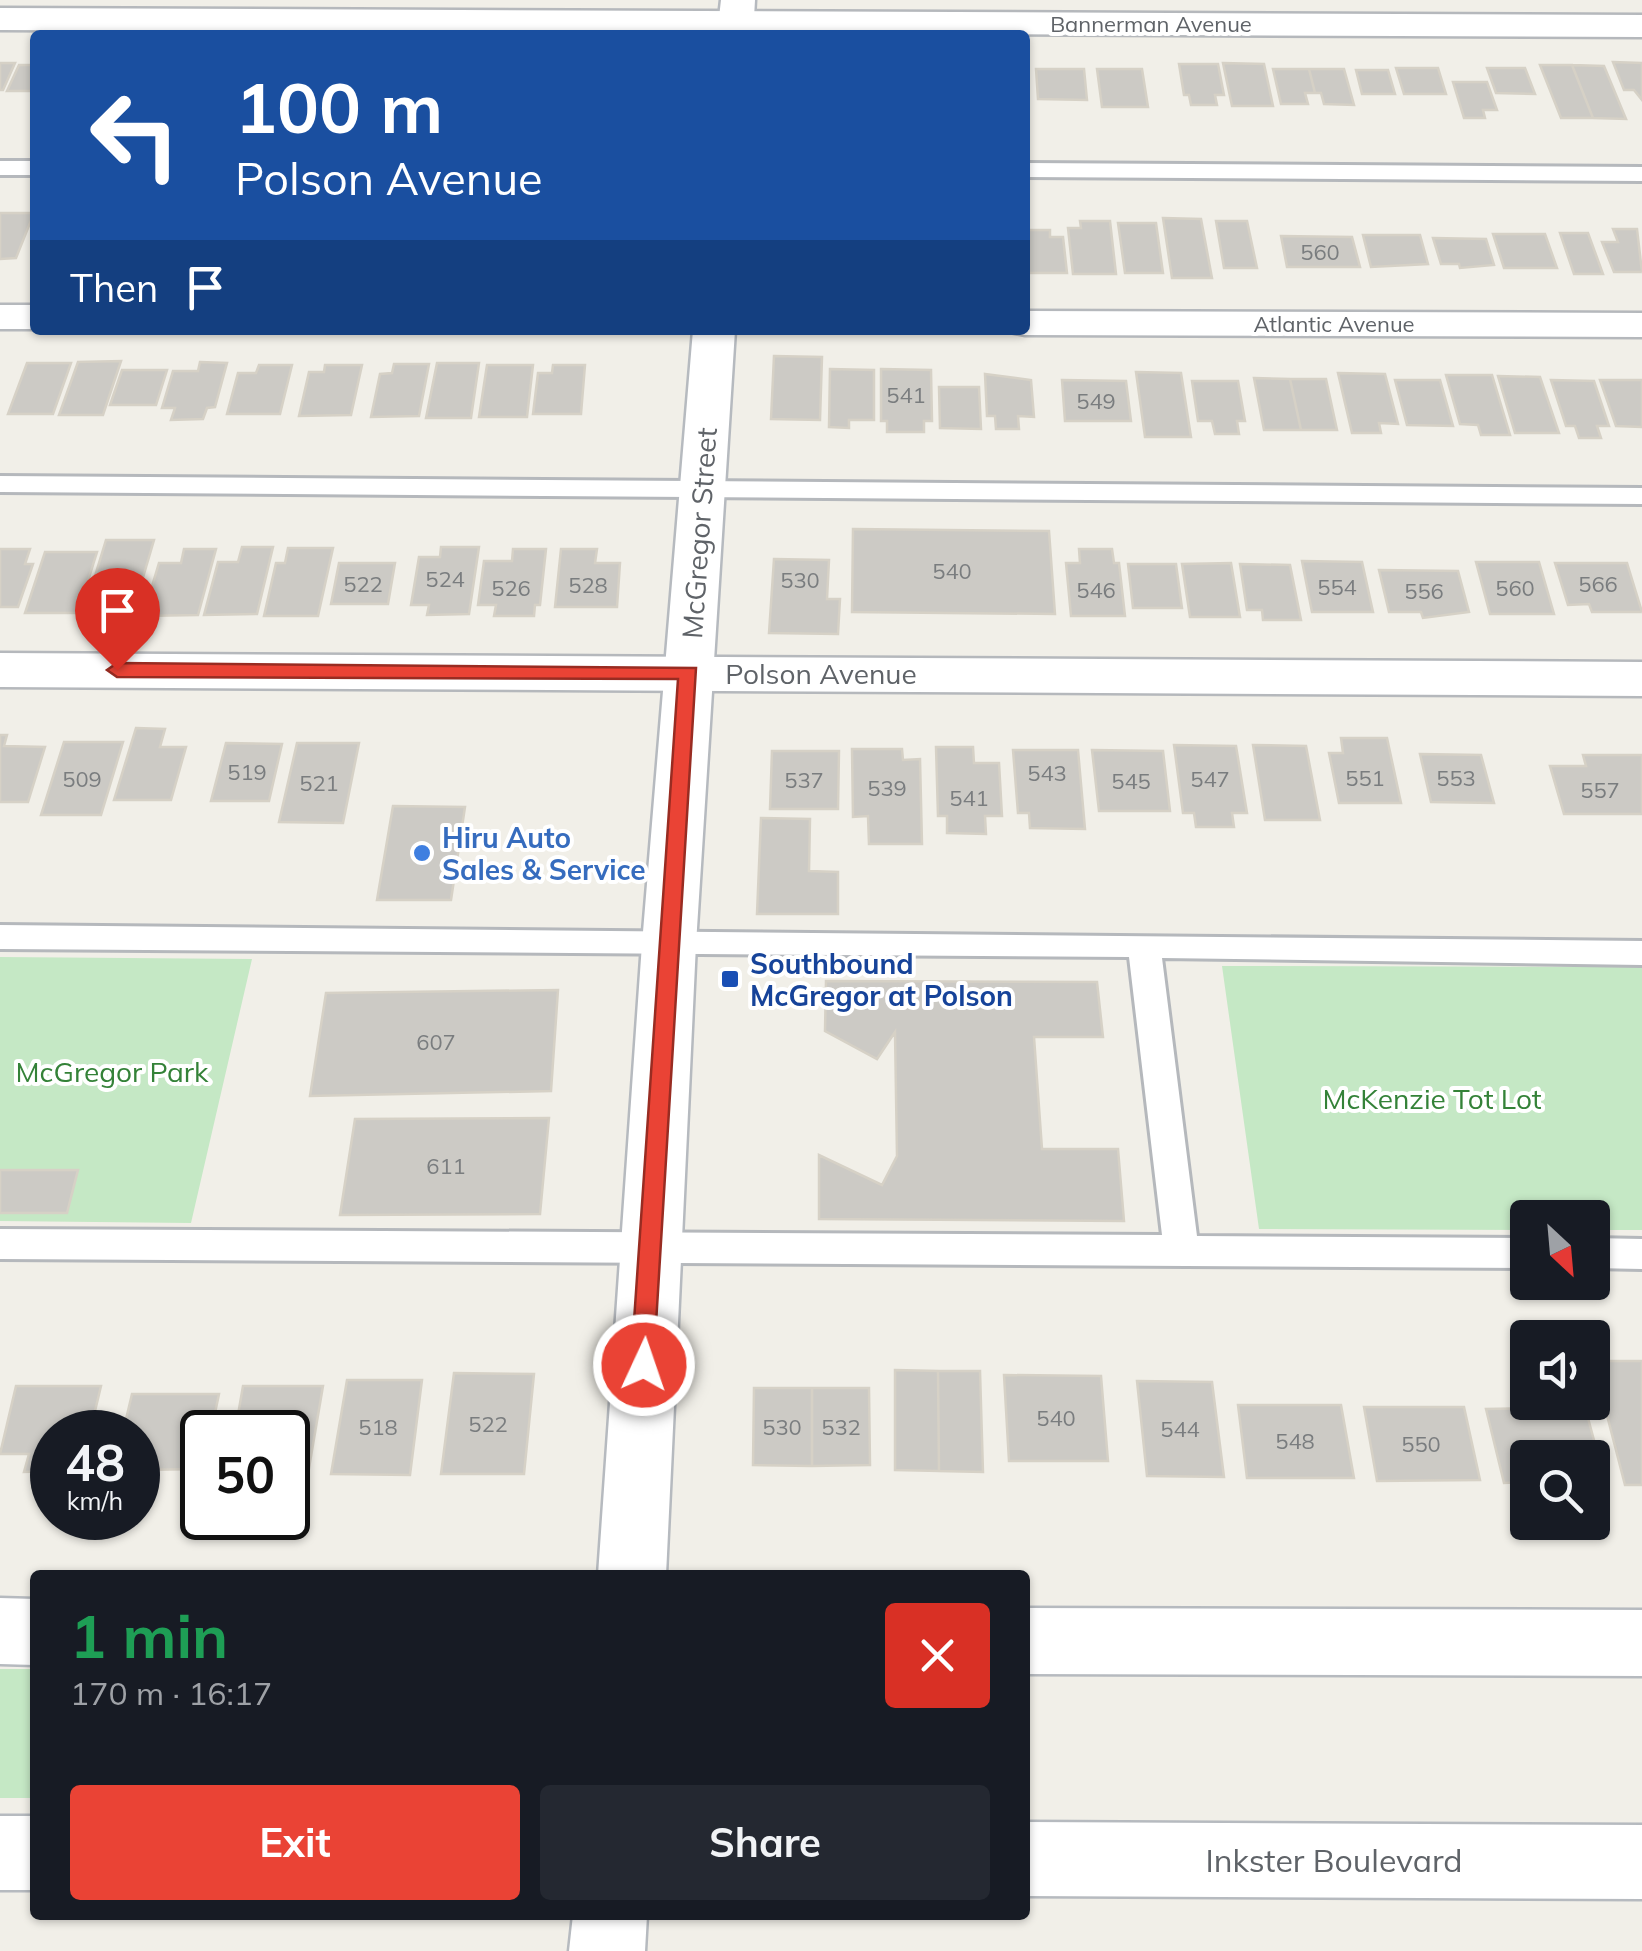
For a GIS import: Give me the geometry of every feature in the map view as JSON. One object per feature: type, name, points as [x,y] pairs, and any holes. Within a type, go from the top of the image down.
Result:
[{"type":"street","name":"Bannerman Avenue","points":[[0,19],[736,19],[1642,26]]},
{"type":"street","points":[[0,317],[30,317]]},
{"type":"street","name":"Atlantic Avenue","points":[[1030,323],[1642,325]]},
{"type":"street","name":"McGregor Street","points":[[632,1570],[668,944],[714,335]]},
{"type":"street","name":"Polson Avenue","points":[[0,670],[1642,679]]},
{"type":"street","points":[[0,1631],[30,1632]]},
{"type":"street","points":[[1030,1641],[1642,1642]]},
{"type":"street","points":[[0,1853],[30,1854]]},
{"type":"street","name":"Inkster Boulevard","points":[[1030,1859],[1642,1862]]},
{"type":"street","points":[[607,1951],[610,1920]]},
{"type":"lane","points":[[0,168],[30,168]]},
{"type":"lane","points":[[1030,170],[1642,174]]},
{"type":"lane","points":[[0,484],[702,486],[1072,494],[1642,496]]},
{"type":"lane","points":[[0,938],[1144,945],[1642,953]]},
{"type":"lane","points":[[1144,945],[1181,1248]]},
{"type":"lane","points":[[0,1244],[1510,1252]]},
{"type":"lane","points":[[1610,1254],[1642,1254]]},
{"type":"green space","name":"McGregor Park","points":[[0,957],[252,959],[191,1223],[0,1221]]},
{"type":"green space","name":"McKenzie Tot Lot","points":[[1222,966],[1642,967],[1642,1230],[1610,1230],[1610,1200],[1510,1200],[1510,1230],[1259,1229]]},
{"type":"green space","points":[[0,1669],[30,1669],[30,1798],[0,1798]]},
{"type":"building","points":[[1613,62],[1642,63],[1642,100],[1634,90],[1624,90]]},
{"type":"building","points":[[0,63],[15,63],[3,90],[0,90]]},
{"type":"building","points":[[1223,63],[1264,64],[1273,106],[1232,106]]},
{"type":"building","points":[[1179,64],[1218,64],[1224,95],[1215,95],[1217,105],[1191,105],[1189,95],[1184,95]]},
{"type":"building","points":[[19,65],[30,65],[30,91],[7,91]]},
{"type":"building","points":[[1540,65],[1572,65],[1593,118],[1561,118]]},
{"type":"building","points":[[1572,65],[1604,66],[1626,119],[1593,118]]},
{"type":"building","points":[[1396,68],[1438,68],[1446,94],[1404,94]]},
{"type":"building","points":[[1487,68],[1525,68],[1535,94],[1496,93]]},
{"type":"building","points":[[1036,69],[1084,69],[1087,100],[1038,99]]},
{"type":"building","points":[[1097,69],[1142,69],[1148,107],[1102,107]]},
{"type":"building","points":[[1273,69],[1309,69],[1315,93],[1305,93],[1308,104],[1281,104]]},
{"type":"building","points":[[1309,69],[1344,69],[1354,105],[1324,104],[1321,93],[1315,93]]},
{"type":"building","points":[[1356,70],[1388,70],[1395,94],[1362,94]]},
{"type":"building","points":[[1453,82],[1487,82],[1497,110],[1483,110],[1485,118],[1464,118]]},
{"type":"building","points":[[0,213],[30,213],[16,258],[0,259]]},
{"type":"building","points":[[1163,218],[1201,219],[1212,278],[1172,278]]},
{"type":"building","points":[[1080,221],[1110,221],[1116,274],[1073,274],[1068,228],[1081,228]]},
{"type":"building","points":[[1216,221],[1247,221],[1257,268],[1224,268]]},
{"type":"building","points":[[1118,223],[1156,223],[1163,273],[1125,273]]},
{"type":"building","points":[[1613,229],[1637,229],[1642,272],[1614,272],[1602,242],[1618,242]]},
{"type":"building","points":[[1030,230],[1050,230],[1050,237],[1063,237],[1067,273],[1030,273]]},
{"type":"building","points":[[1560,233],[1588,233],[1603,274],[1574,274]]},
{"type":"building","points":[[1493,234],[1545,234],[1557,268],[1504,268]]},
{"type":"building","points":[[1363,235],[1420,235],[1428,264],[1371,267]]},
{"type":"building","points":[[1281,236],[1352,237],[1360,267],[1287,267]]},
{"type":"building","points":[[1433,238],[1486,239],[1494,265],[1460,268],[1459,264],[1441,264]]},
{"type":"building","points":[[774,356],[822,357],[820,420],[771,419]]},
{"type":"building","points":[[121,361],[103,415],[59,415],[78,362]]},
{"type":"building","points":[[200,362],[227,363],[215,407],[207,408],[203,419],[171,420],[175,408],[162,408],[173,371],[198,371]]},
{"type":"building","points":[[27,363],[71,363],[53,414],[8,414]]},
{"type":"building","points":[[437,363],[479,363],[471,418],[426,418]]},
{"type":"building","points":[[394,364],[429,364],[419,416],[371,417],[380,374],[392,373]]},
{"type":"building","points":[[259,365],[292,365],[280,414],[227,414],[238,373],[256,373]]},
{"type":"building","points":[[325,365],[362,365],[351,415],[299,416],[309,372],[324,372]]},
{"type":"building","points":[[487,365],[533,365],[527,417],[479,417]]},
{"type":"building","points":[[553,365],[585,365],[581,414],[533,414],[538,373],[552,373]]},
{"type":"building","points":[[830,369],[874,370],[874,420],[849,420],[849,428],[829,427]]},
{"type":"building","points":[[881,369],[931,370],[932,421],[924,421],[924,432],[887,432],[887,421],[881,421]]},
{"type":"building","points":[[122,370],[167,370],[156,405],[110,405]]},
{"type":"building","points":[[1136,372],[1181,373],[1191,437],[1145,437]]},
{"type":"building","points":[[1338,373],[1385,374],[1398,424],[1379,423],[1381,433],[1352,433]]},
{"type":"building","points":[[985,374],[1031,380],[1034,417],[1018,416],[1019,429],[996,429],[995,416],[987,416]]},
{"type":"building","points":[[1446,375],[1492,375],[1510,435],[1481,435],[1478,425],[1460,424]]},
{"type":"building","points":[[1498,376],[1540,377],[1559,433],[1515,433]]},
{"type":"building","points":[[1254,378],[1290,379],[1301,430],[1264,430]]},
{"type":"building","points":[[1290,379],[1326,379],[1337,430],[1301,430]]},
{"type":"building","points":[[1062,380],[1126,381],[1131,421],[1065,421]]},
{"type":"building","points":[[1395,380],[1440,380],[1453,426],[1407,425]]},
{"type":"building","points":[[1551,380],[1594,381],[1609,426],[1597,426],[1601,438],[1579,438],[1575,426],[1566,426]]},
{"type":"building","points":[[1600,380],[1642,380],[1642,427],[1616,426]]},
{"type":"building","points":[[1192,381],[1238,381],[1245,421],[1237,421],[1239,434],[1215,434],[1212,421],[1198,421]]},
{"type":"building","points":[[939,387],[979,387],[981,429],[940,428]]},
{"type":"building","points":[[853,529],[1049,531],[1055,614],[852,612]]},
{"type":"building","points":[[106,540],[154,540],[134,608],[85,609]]},
{"type":"building","points":[[242,547],[273,547],[257,614],[204,615],[218,562],[238,562]]},
{"type":"building","points":[[441,547],[479,547],[469,614],[427,615],[429,605],[411,605],[419,557],[440,557]]},
{"type":"building","points":[[288,548],[333,548],[318,616],[264,616],[276,563],[285,563]]},
{"type":"building","points":[[0,549],[30,549],[25,564],[33,564],[18,607],[0,607]]},
{"type":"building","points":[[184,549],[216,549],[198,615],[143,616],[159,563],[181,563]]},
{"type":"building","points":[[513,549],[546,549],[540,605],[535,605],[534,616],[494,616],[496,605],[478,605],[484,561],[512,561]]},
{"type":"building","points":[[561,549],[597,549],[595,563],[620,563],[617,607],[555,607]]},
{"type":"building","points":[[1079,549],[1112,549],[1114,563],[1119,563],[1125,616],[1071,616],[1066,563],[1080,563]]},
{"type":"building","points":[[45,552],[97,552],[78,613],[25,613]]},
{"type":"building","points":[[774,559],[829,560],[827,599],[840,599],[838,634],[769,633]]},
{"type":"building","points":[[1302,561],[1362,562],[1373,612],[1312,612]]},
{"type":"building","points":[[1476,562],[1539,562],[1554,614],[1490,614]]},
{"type":"building","points":[[339,563],[395,563],[388,604],[331,604]]},
{"type":"building","points":[[1231,563],[1240,617],[1190,617],[1182,564]]},
{"type":"building","points":[[1555,563],[1627,563],[1642,612],[1592,612],[1589,604],[1568,605]]},
{"type":"building","points":[[1128,564],[1176,564],[1182,608],[1133,608]]},
{"type":"building","points":[[1240,564],[1290,565],[1301,620],[1263,620],[1262,610],[1247,610]]},
{"type":"building","points":[[1379,570],[1458,571],[1469,612],[1423,618],[1421,612],[1389,612]]},
{"type":"building","points":[[136,728],[165,729],[160,747],[186,747],[171,800],[114,800]]},
{"type":"building","points":[[0,735],[7,735],[4,746],[45,747],[28,802],[0,802]]},
{"type":"building","points":[[1341,738],[1387,738],[1401,803],[1339,803],[1329,753],[1343,753]]},
{"type":"building","points":[[64,742],[123,742],[101,815],[41,815]]},
{"type":"building","points":[[226,743],[282,744],[269,801],[211,801]]},
{"type":"building","points":[[297,743],[359,743],[343,823],[279,822]]},
{"type":"building","points":[[1174,745],[1236,746],[1247,813],[1232,813],[1234,827],[1196,827],[1194,813],[1183,813]]},
{"type":"building","points":[[1253,745],[1306,746],[1320,820],[1265,820]]},
{"type":"building","points":[[936,747],[973,747],[974,763],[999,763],[1002,816],[985,816],[986,834],[947,833],[947,816],[938,816]]},
{"type":"building","points":[[852,749],[902,749],[903,760],[920,759],[922,844],[869,844],[868,816],[853,817]]},
{"type":"building","points":[[1013,750],[1078,750],[1085,829],[1030,828],[1029,813],[1018,813]]},
{"type":"building","points":[[1092,750],[1163,751],[1170,811],[1099,811]]},
{"type":"building","points":[[772,751],[839,751],[838,809],[770,809]]},
{"type":"building","points":[[1420,754],[1481,755],[1494,803],[1431,802]]},
{"type":"building","points":[[1583,755],[1642,755],[1642,814],[1564,814],[1550,766],[1586,766]]},
{"type":"building","name":"Hiru Auto Sales & Service","points":[[393,806],[465,807],[451,900],[377,900]]},
{"type":"building","points":[[761,818],[810,819],[809,871],[838,872],[838,914],[757,914]]},
{"type":"building","points":[[826,981],[1097,982],[1103,1037],[1034,1037],[1042,1149],[1118,1149],[1124,1221],[819,1219],[819,1155],[882,1185],[897,1156],[895,1032],[877,1059],[825,1031]]},
{"type":"building","points":[[558,990],[551,1091],[310,1096],[326,993]]},
{"type":"building","points":[[549,1118],[540,1214],[340,1215],[355,1119]]},
{"type":"building","points":[[0,1170],[78,1170],[67,1213],[0,1213]]},
{"type":"building","points":[[1610,1361],[1642,1361],[1642,1485],[1625,1485],[1608,1420]]},
{"type":"building","points":[[895,1370],[938,1371],[939,1471],[895,1470]]},
{"type":"building","points":[[938,1371],[980,1371],[983,1472],[939,1471]]},
{"type":"building","points":[[454,1373],[534,1374],[524,1474],[441,1474]]},
{"type":"building","points":[[1004,1375],[1101,1376],[1108,1461],[1009,1461]]},
{"type":"building","points":[[347,1380],[422,1380],[410,1475],[331,1474]]},
{"type":"building","points":[[1137,1381],[1212,1382],[1224,1477],[1147,1476]]},
{"type":"building","points":[[16,1386],[101,1386],[95,1410],[30,1410],[30,1472],[24,1472],[29,1454],[0,1454]]},
{"type":"building","points":[[243,1386],[323,1386],[310,1462],[310,1410],[239,1410]]},
{"type":"building","points":[[754,1388],[812,1388],[812,1466],[753,1465]]},
{"type":"building","points":[[812,1388],[869,1388],[870,1465],[812,1466]]},
{"type":"building","points":[[132,1394],[219,1394],[216,1410],[180,1410],[180,1469],[160,1470],[160,1410],[128,1410]]},
{"type":"building","points":[[1238,1405],[1341,1405],[1354,1478],[1247,1478]]},
{"type":"building","points":[[1364,1407],[1464,1407],[1480,1480],[1377,1481]]},
{"type":"building","points":[[1486,1409],[1510,1409],[1510,1420],[1589,1420],[1594,1440],[1510,1440],[1510,1483],[1504,1483]]},
{"type":"place","name":"Hiru Auto Sales & Service","points":[[422,853]]},
{"type":"place","name":"Southbound McGregor at Polson","points":[[730,979]]},
{"type":"route","points":[[117,670],[688,672],[644,1365]]}]
